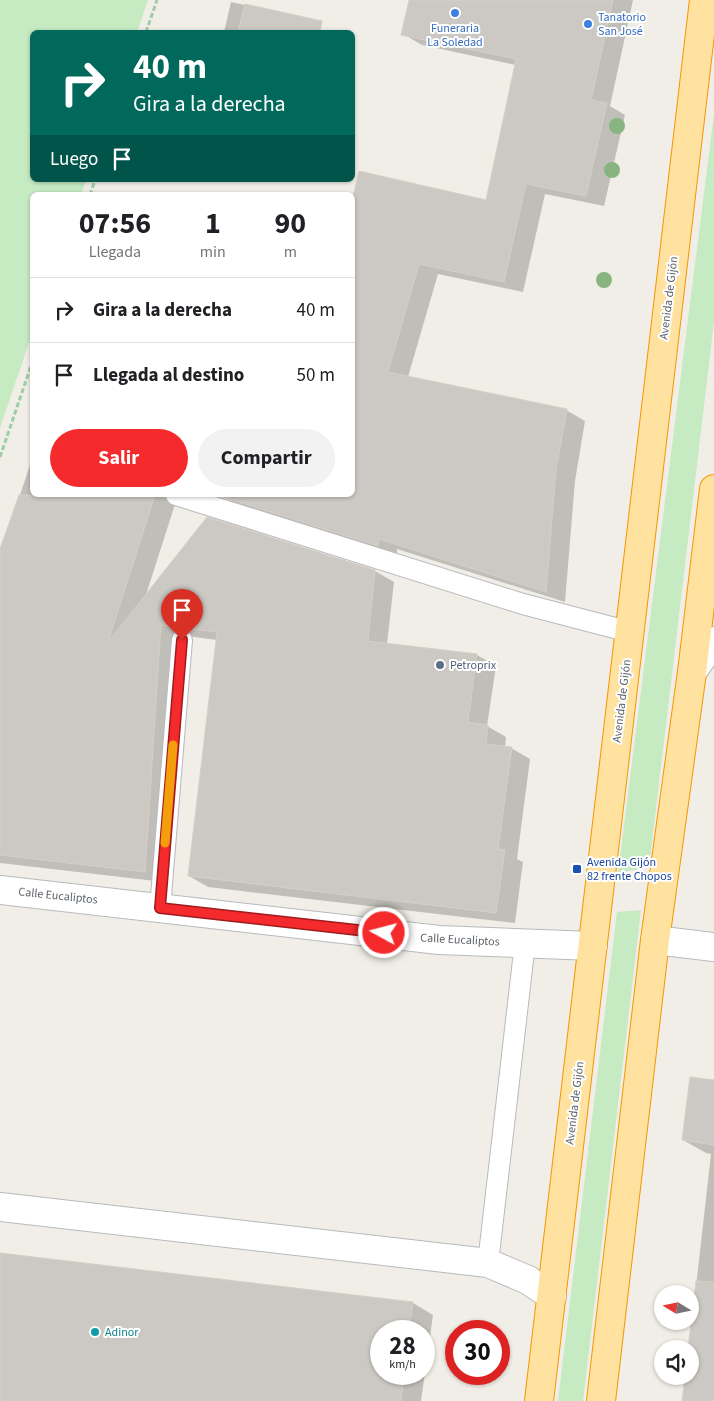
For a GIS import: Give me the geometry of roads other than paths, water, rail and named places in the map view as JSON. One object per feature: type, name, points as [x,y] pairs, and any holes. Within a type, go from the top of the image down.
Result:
[{"type":"highway","name":"Avenida de Gijón","points":[[539,1401],[704,0]]},
{"type":"highway","points":[[602,1401],[655,940],[692,672],[714,488]]},
{"type":"street","points":[[692,672],[714,642]]},
{"type":"street","name":"Calle Eucaliptos","points":[[0,890],[440,940],[593,946]]},
{"type":"street","points":[[655,940],[714,947]]},
{"type":"street","points":[[0,1207],[488,1263],[528,1280],[552,1296]]},
{"type":"lane","points":[[182,497],[523,604],[630,632]]},
{"type":"lane","points":[[160,908],[182,640]]},
{"type":"lane","points":[[488,1263],[525,943]]},
{"type":"place","name":"Funeraria La Soledad","points":[[455,13]]},
{"type":"place","name":"Tanatorio San José","points":[[588,24]]},
{"type":"place","name":"Petroprix","points":[[440,665]]},
{"type":"place","name":"Avenida Gijón 82 frente Chopos","points":[[577,869]]},
{"type":"place","name":"Adinor","points":[[95,1332]]}]
